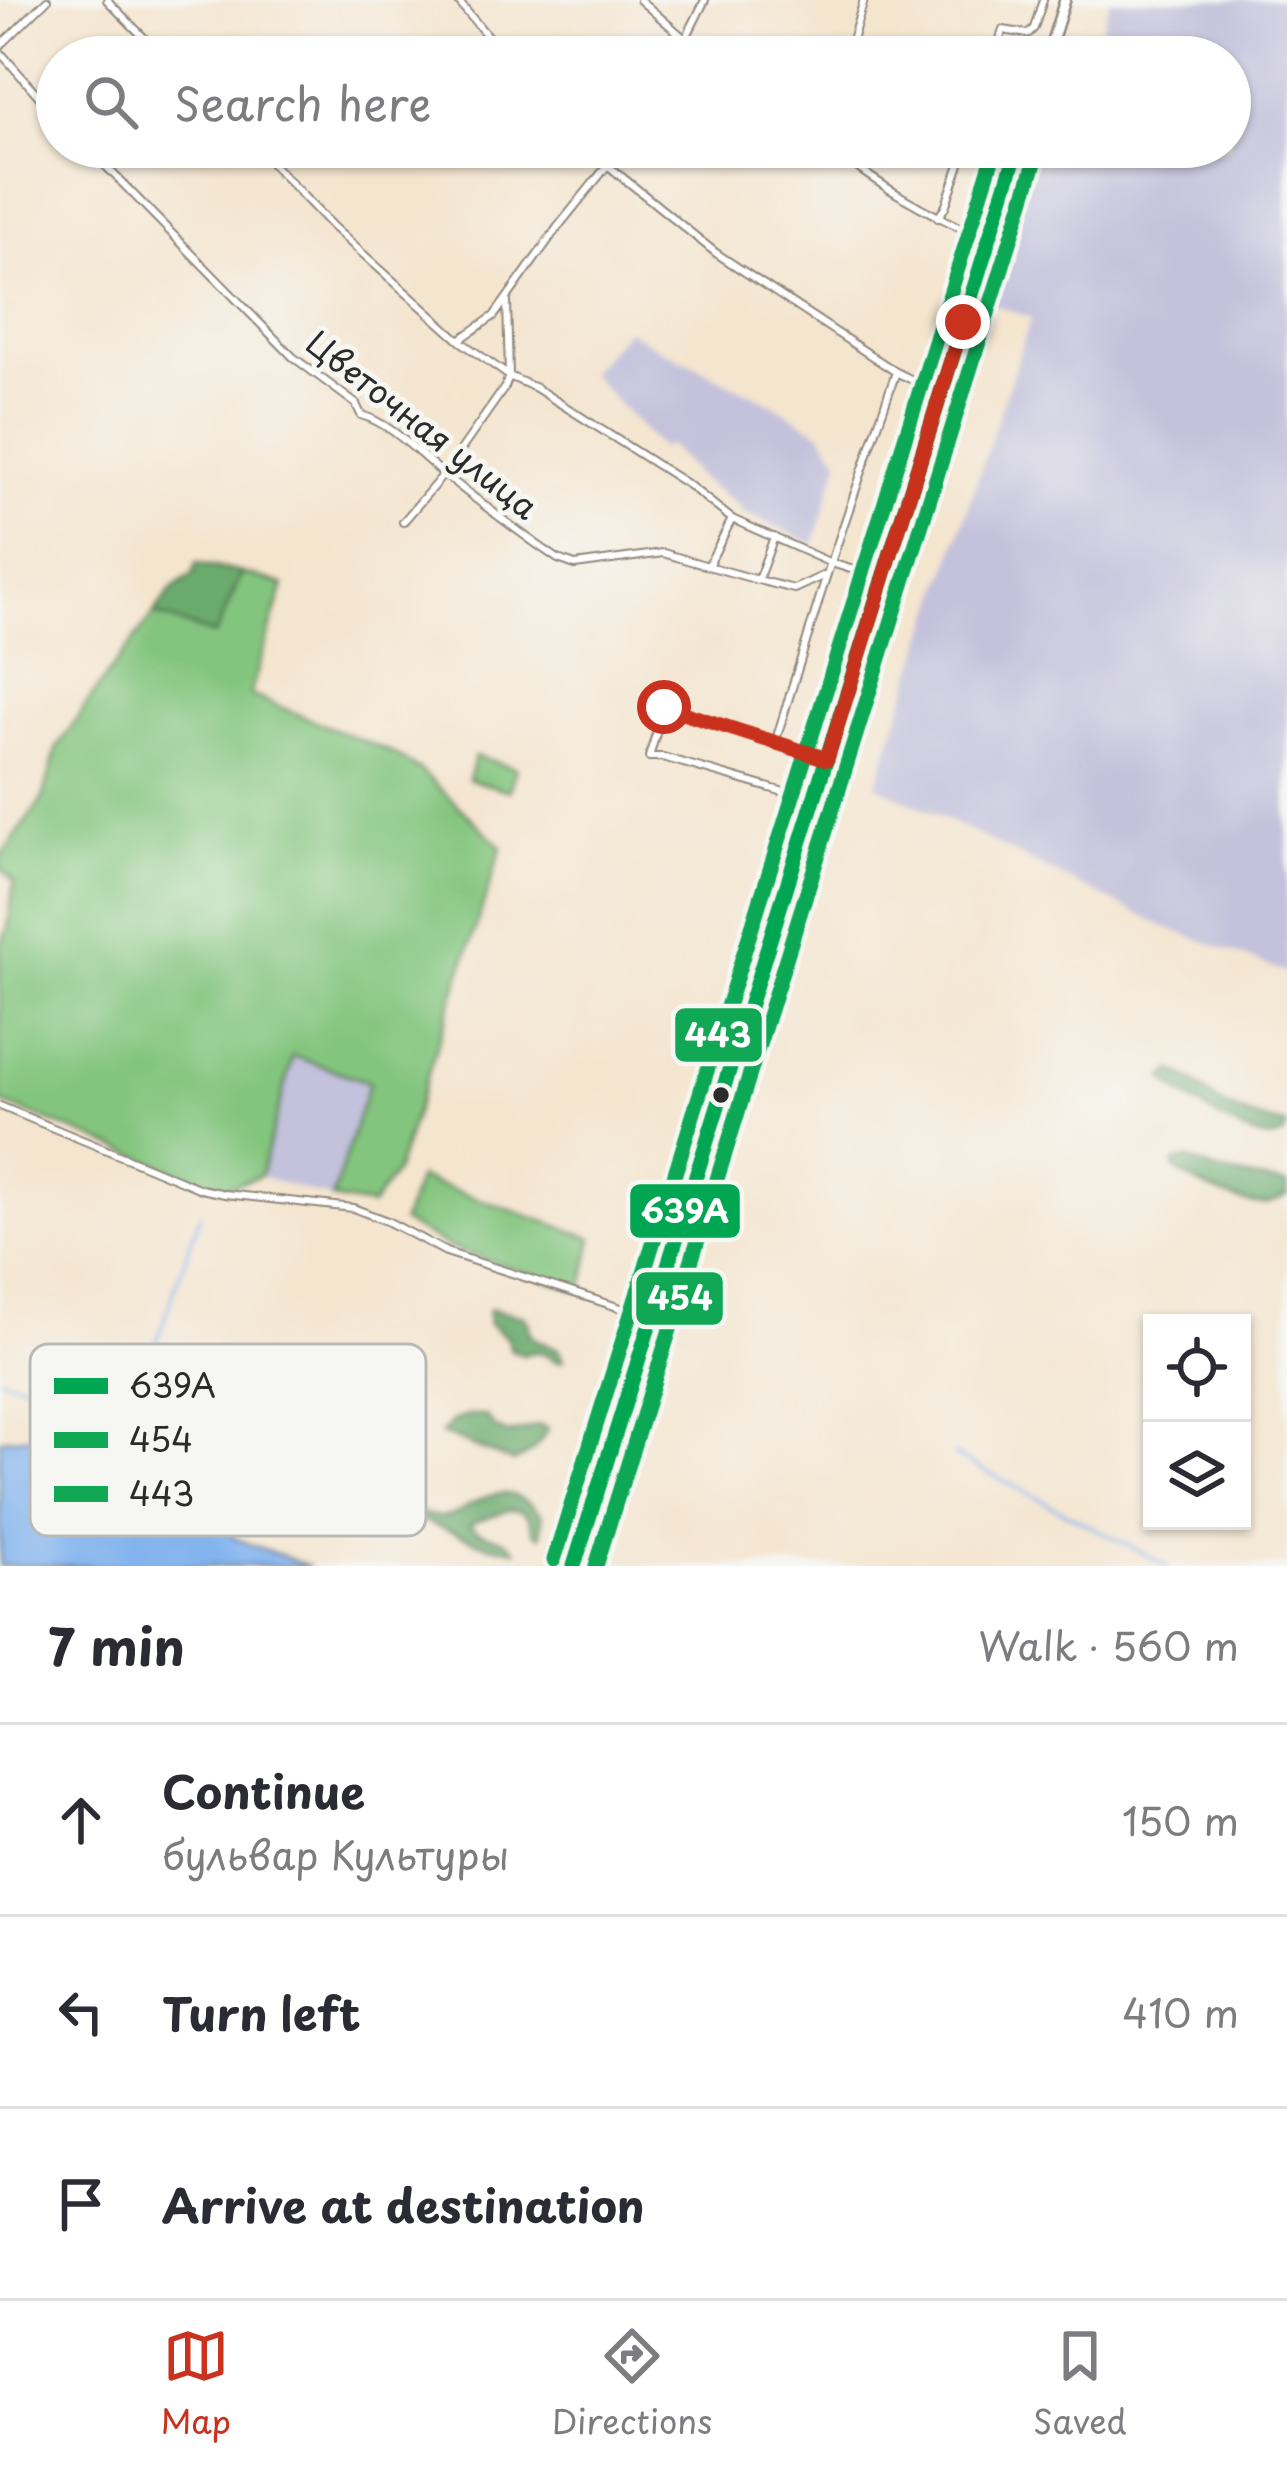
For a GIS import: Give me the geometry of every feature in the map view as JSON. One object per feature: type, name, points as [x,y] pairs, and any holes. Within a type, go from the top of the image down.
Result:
[{"type":"main road","points":[[1054,36],[1065,0]]},
{"type":"main road","points":[[574,1566],[1011,168]]},
{"type":"street","points":[[36,92],[0,49],[46,0]]},
{"type":"street","points":[[107,0],[142,36]]},
{"type":"street","points":[[457,0],[487,36]]},
{"type":"street","points":[[640,0],[680,36]]},
{"type":"street","points":[[687,36],[705,0]]},
{"type":"street","points":[[853,36],[864,0]]},
{"type":"street","points":[[1001,36],[1003,30],[1028,34],[1042,0]]},
{"type":"street","name":"Цветочная улица","points":[[107,168],[293,357],[356,404],[362,415],[374,418],[558,559],[574,565],[663,553],[707,566]]},
{"type":"street","points":[[276,168],[333,227],[459,340],[509,376],[536,388],[690,486],[732,519],[831,563],[883,579]]},
{"type":"street","points":[[459,340],[494,316],[605,168]]},
{"type":"street","points":[[610,168],[716,253],[896,372],[941,394]]},
{"type":"street","points":[[856,168],[938,218],[988,241]]},
{"type":"street","points":[[938,218],[959,168]]},
{"type":"street","points":[[403,522],[506,387],[507,298]]},
{"type":"street","points":[[775,744],[896,372]]},
{"type":"street","points":[[732,519],[707,566],[794,589],[827,574]]},
{"type":"street","points":[[758,580],[773,537]]},
{"type":"street","points":[[814,801],[649,757],[664,707],[827,759]]},
{"type":"street","points":[[0,1106],[201,1189],[353,1208],[446,1252],[652,1318]]},
{"type":"shaded area","points":[[1110,0],[1287,0],[1287,973],[1160,925],[876,785],[1031,318],[982,301],[1028,168],[1251,168],[1251,36],[1100,36]]},
{"type":"shaded area","points":[[627,329],[821,433],[840,459],[814,544],[740,511],[698,477],[668,444],[661,449],[589,373]]},
{"type":"shaded area","points":[[292,1056],[370,1082],[332,1199],[260,1176]]},
{"type":"green space","points":[[196,563],[242,573],[215,635],[154,614],[172,589],[193,574]]},
{"type":"green space","points":[[242,573],[284,585],[250,695],[391,752],[421,771],[502,847],[396,1171],[371,1206],[332,1199],[369,1082],[293,1056],[260,1176],[228,1187],[206,1183],[0,1102],[0,946],[8,927],[14,882],[0,867],[0,858],[43,798],[57,748],[154,614],[214,635]]},
{"type":"green space","points":[[475,756],[516,768],[509,791],[468,779]]},
{"type":"green space","points":[[1173,1071],[1236,1111],[1286,1125],[1284,1135],[1264,1138],[1216,1116],[1164,1078]]},
{"type":"green space","points":[[1187,1159],[1214,1170],[1287,1185],[1287,1196],[1258,1204],[1218,1193],[1174,1168],[1175,1162]]},
{"type":"green space","points":[[418,1178],[593,1238],[582,1292],[451,1248],[402,1222]]},
{"type":"green space","points":[[491,1309],[524,1316],[534,1338],[560,1350],[564,1360],[511,1350],[507,1338],[489,1324]]},
{"type":"green space","points":[[486,1416],[508,1434],[540,1425],[547,1429],[534,1449],[513,1462],[441,1434],[454,1420]]},
{"type":"green space","points":[[507,1494],[524,1500],[542,1515],[541,1536],[534,1533],[522,1511],[509,1510],[473,1522],[470,1525],[516,1550],[490,1546],[426,1522],[426,1514],[447,1517],[489,1496]]},
{"type":"water","points":[[30,1436],[30,1536],[232,1536],[309,1566],[0,1566],[0,1439]]},
{"type":"waterway","points":[[156,1344],[200,1215]]},
{"type":"waterway","points":[[0,1378],[30,1385]]},
{"type":"waterway","points":[[954,1455],[1168,1566]]},
{"type":"transit line","name":"443","points":[[554,1560],[989,168]]},
{"type":"transit line","name":"639А","points":[[574,1566],[1011,168]]},
{"type":"transit line","name":"454","points":[[596,1566],[1033,168]]},
{"type":"route","points":[[664,707],[827,759],[963,322]]}]
